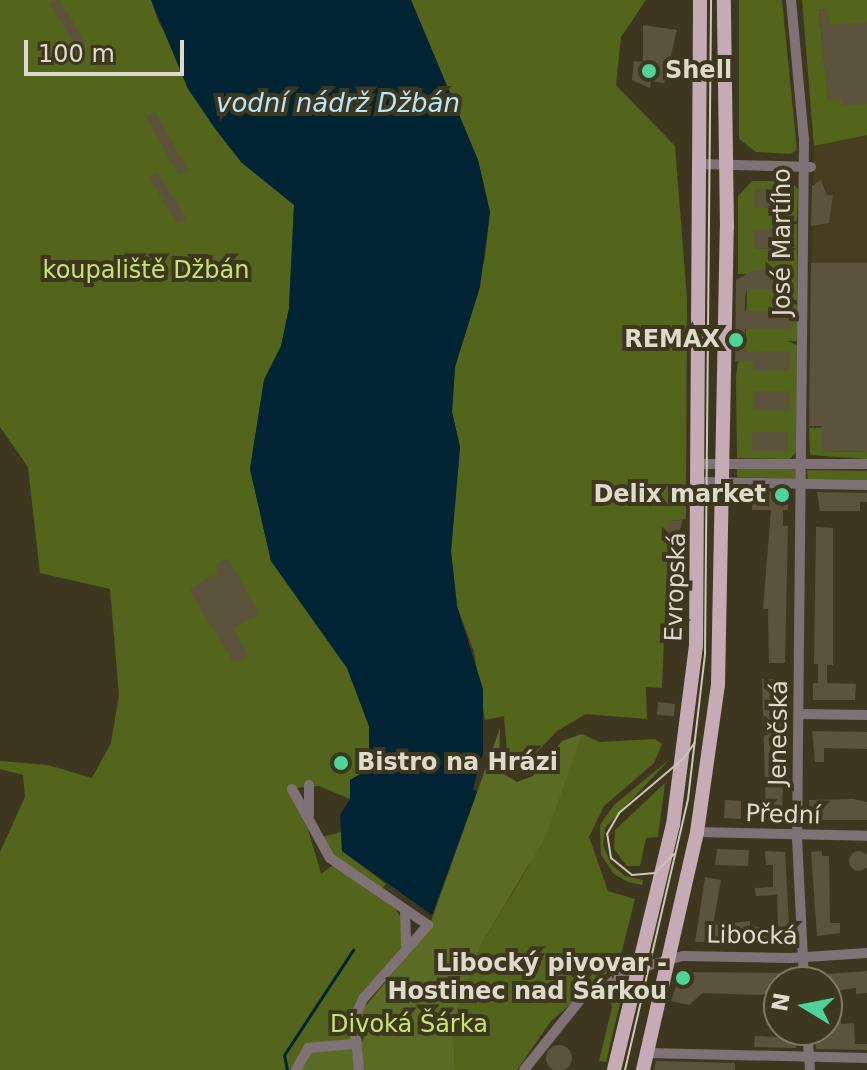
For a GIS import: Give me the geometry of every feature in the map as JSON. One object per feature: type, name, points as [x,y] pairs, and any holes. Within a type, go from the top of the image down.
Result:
[{"type":"main road","name":"Evropská","points":[[614,1070],[684,758],[696,645],[700,482],[700,0]]},
{"type":"main road","name":"Evropská","points":[[643,1070],[697,832],[718,685],[727,165],[724,0]]},
{"type":"street","name":"José Martího","points":[[791,0],[807,167],[803,484]]},
{"type":"street","points":[[700,164],[807,167]]},
{"type":"street","points":[[700,464],[867,464]]},
{"type":"street","points":[[700,482],[867,485]]},
{"type":"street","name":"Jenečská","points":[[803,484],[797,837],[803,966]]},
{"type":"street","points":[[799,714],[867,715]]},
{"type":"street","points":[[309,785],[309,817]]},
{"type":"street","points":[[292,789],[330,858],[428,925],[363,999],[354,1019],[353,1044],[359,1070]]},
{"type":"street","name":"Přední","points":[[697,832],[797,837],[867,836]]},
{"type":"street","points":[[405,911],[406,949]]},
{"type":"street","name":"Libocká","points":[[638,968],[668,958],[867,953]]},
{"type":"street","points":[[525,1069],[584,995],[638,968]]},
{"type":"street","points":[[296,1070],[308,1048],[353,1044]]},
{"type":"street","points":[[647,1053],[809,1065],[867,1058]]},
{"type":"shaded area","points":[[802,0],[867,0],[867,426],[809,428],[814,146]]},
{"type":"green space","name":"koupaliště Džbán","points":[[0,0],[151,0],[159,23],[241,162],[294,205],[289,308],[281,346],[264,380],[250,469],[271,561],[347,668],[369,726],[369,753],[362,773],[350,780],[350,799],[319,786],[296,788],[321,874],[333,865],[393,905],[404,923],[401,952],[352,1010],[349,1039],[294,1070],[0,1070],[0,852],[25,797],[23,775],[0,769],[0,761],[48,765],[92,778],[111,743],[119,695],[110,589],[40,573],[28,467],[0,427]]},
{"type":"green space","points":[[411,0],[646,0],[621,37],[616,85],[675,146],[687,299],[686,519],[669,521],[662,688],[646,687],[647,719],[586,714],[557,731],[518,772],[508,766],[504,716],[485,720],[474,652],[457,606],[451,551],[460,447],[452,412],[455,367],[485,258],[490,212],[478,160]]},
{"type":"green space","points":[[739,0],[782,0],[797,150],[790,154],[756,152],[739,139]]},
{"type":"green space","points":[[802,0],[867,0],[867,135],[814,146]],"holes":[[[827,9],[837,99],[828,100],[819,10]]]},
{"type":"green space","points":[[752,181],[790,181],[798,189],[797,221],[787,224],[797,224],[797,300],[786,301],[797,305],[797,341],[787,341],[797,345],[796,452],[790,459],[737,458],[736,377],[738,361],[745,359],[747,294],[747,274],[738,274],[738,196]],"holes":[[[754,189],[790,189],[790,208],[754,208]],[[774,229],[789,230],[789,249],[754,248],[754,230],[773,234]],[[753,311],[789,311],[789,329],[753,329]],[[753,392],[788,392],[788,410],[753,410]],[[753,432],[788,432],[788,451],[753,451]]]},
{"type":"green space","points":[[867,426],[822,432],[822,451],[867,452],[867,459],[810,455],[809,428]]},
{"type":"green space","points":[[737,467],[796,469],[796,479],[737,477]]},
{"type":"green space","points":[[807,470],[867,471],[867,480],[808,479]]},
{"type":"green space","name":"Divoká Šárka","points":[[500,728],[499,771],[517,782],[533,776],[562,741],[582,734],[546,836],[483,941],[453,1022],[455,1070],[294,1070],[310,1041],[349,1039],[351,1024],[428,930]]},
{"type":"green space","points":[[582,734],[600,742],[655,739],[662,744],[654,763],[604,806],[589,837],[608,891],[635,899],[619,963],[551,1021],[517,1070],[455,1070],[453,1022],[483,941],[528,867]]},
{"type":"green space","points":[[671,758],[605,828],[603,845],[611,864],[625,876],[643,880],[642,885],[628,882],[614,874],[601,855],[600,825],[614,805]]},
{"type":"green space","points":[[665,783],[658,837],[646,838],[640,866],[627,866],[614,849],[615,830]]},
{"type":"green space","points":[[341,832],[342,851],[386,884],[381,890],[335,858],[322,837]]},
{"type":"green space","points":[[610,987],[619,988],[622,995],[606,1062],[599,1061],[612,1007],[610,999],[599,998]]},
{"type":"water","name":"vodní nádrž Džbán","points":[[151,0],[411,0],[478,160],[490,212],[480,287],[455,367],[452,412],[460,447],[451,551],[457,606],[483,689],[483,753],[473,789],[477,792],[432,915],[342,851],[340,815],[350,799],[350,780],[362,773],[369,753],[369,726],[347,668],[271,561],[250,469],[264,380],[281,346],[289,308],[294,205],[241,162],[216,130],[188,89]]},
{"type":"building","points":[[59,0],[86,43],[77,48],[49,3]]},
{"type":"building","points":[[828,9],[829,25],[867,22],[867,104],[842,106],[842,99],[828,101],[819,10]]},
{"type":"building","points":[[643,25],[677,30],[664,83],[651,81],[650,88],[632,80],[634,61],[643,62]]},
{"type":"building","points":[[155,112],[188,170],[179,175],[146,117]]},
{"type":"building","points":[[158,173],[186,218],[177,223],[149,178]]},
{"type":"building","points":[[821,180],[827,195],[833,195],[829,223],[811,226],[812,186]]},
{"type":"building","points":[[754,189],[790,189],[790,208],[754,208]]},
{"type":"building","points":[[753,229],[789,230],[789,249],[754,248]]},
{"type":"building","points":[[811,263],[867,263],[867,452],[822,451],[822,426],[809,426]]},
{"type":"building","points":[[753,270],[789,270],[789,289],[747,289],[745,311],[789,311],[789,329],[745,329],[745,352],[789,351],[789,370],[753,371],[753,361],[735,361],[736,280]]},
{"type":"building","points":[[753,391],[789,391],[788,411],[753,410]]},
{"type":"building","points":[[752,432],[788,432],[788,451],[752,451]]},
{"type":"building","points":[[752,491],[788,492],[788,510],[783,510],[783,526],[788,526],[785,663],[769,663],[768,609],[763,609],[771,510],[752,510]]},
{"type":"building","points":[[817,492],[867,493],[867,502],[860,502],[860,511],[820,511]]},
{"type":"building","points":[[682,520],[681,527],[667,555],[668,521]]},
{"type":"building","points":[[816,527],[833,528],[833,665],[827,665],[827,683],[856,684],[855,700],[813,700],[813,683],[818,683],[818,664],[814,664]]},
{"type":"building","points":[[228,558],[259,614],[233,629],[248,654],[234,663],[189,590],[219,572],[215,565]]},
{"type":"building","points":[[762,679],[785,679],[782,819],[766,818]]},
{"type":"building","points":[[658,702],[675,704],[674,716],[657,715]]},
{"type":"building","points":[[812,731],[867,732],[867,749],[824,748],[824,762],[815,762]]},
{"type":"building","points":[[345,749],[348,767],[337,773],[332,762]]},
{"type":"building","points":[[853,799],[867,802],[867,820],[810,820],[809,800]]},
{"type":"building","points":[[725,800],[741,801],[741,819],[724,818]]},
{"type":"building","points":[[717,849],[749,850],[748,866],[715,865]]},
{"type":"building","points":[[765,851],[785,852],[790,943],[695,942],[705,877],[721,880],[713,925],[750,921],[750,926],[778,929],[777,895],[756,896],[755,888],[773,887],[773,865],[766,865]]},
{"type":"building","points":[[822,851],[822,856],[829,856],[830,923],[840,923],[840,933],[817,936],[811,852]]},
{"type":"building","points":[[859,851],[866,854],[869,861],[866,868],[859,871],[852,868],[849,861],[852,854]]},
{"type":"building","points":[[867,971],[867,993],[856,994],[856,988],[843,990],[843,973]]},
{"type":"building","points":[[681,972],[763,973],[763,994],[703,993],[689,1005],[671,1001]]},
{"type":"building","points":[[854,1023],[855,1044],[867,1044],[867,1050],[816,1049],[816,1046],[843,1046],[843,1024]]},
{"type":"building","points":[[755,1036],[763,1036],[763,1046],[796,1048],[754,1047]]},
{"type":"building","points":[[559,1045],[568,1049],[572,1058],[568,1067],[559,1071],[550,1067],[546,1058],[550,1049]]},
{"type":"building","points":[[656,1061],[735,1063],[735,1070],[654,1070]]},
{"type":"waterway","points":[[287,1070],[284,1055],[353,950]]},
{"type":"waterway","points":[[359,1027],[362,1018]]},
{"type":"tram line","points":[[625,1070],[688,799],[705,654],[711,0]]},
{"type":"tram line","points":[[674,854],[655,873],[632,875],[611,858],[607,834],[619,813],[684,758],[695,742]]},
{"type":"place","name":"Shell","points":[[649,71]]},
{"type":"place","name":"REMAX","points":[[736,340]]},
{"type":"place","name":"Delix market","points":[[782,495]]},
{"type":"place","name":"Bistro na Hrázi","points":[[341,763]]},
{"type":"place","name":"Libocký pivovar - Hostinec nad Šárkou","points":[[683,978]]}]
